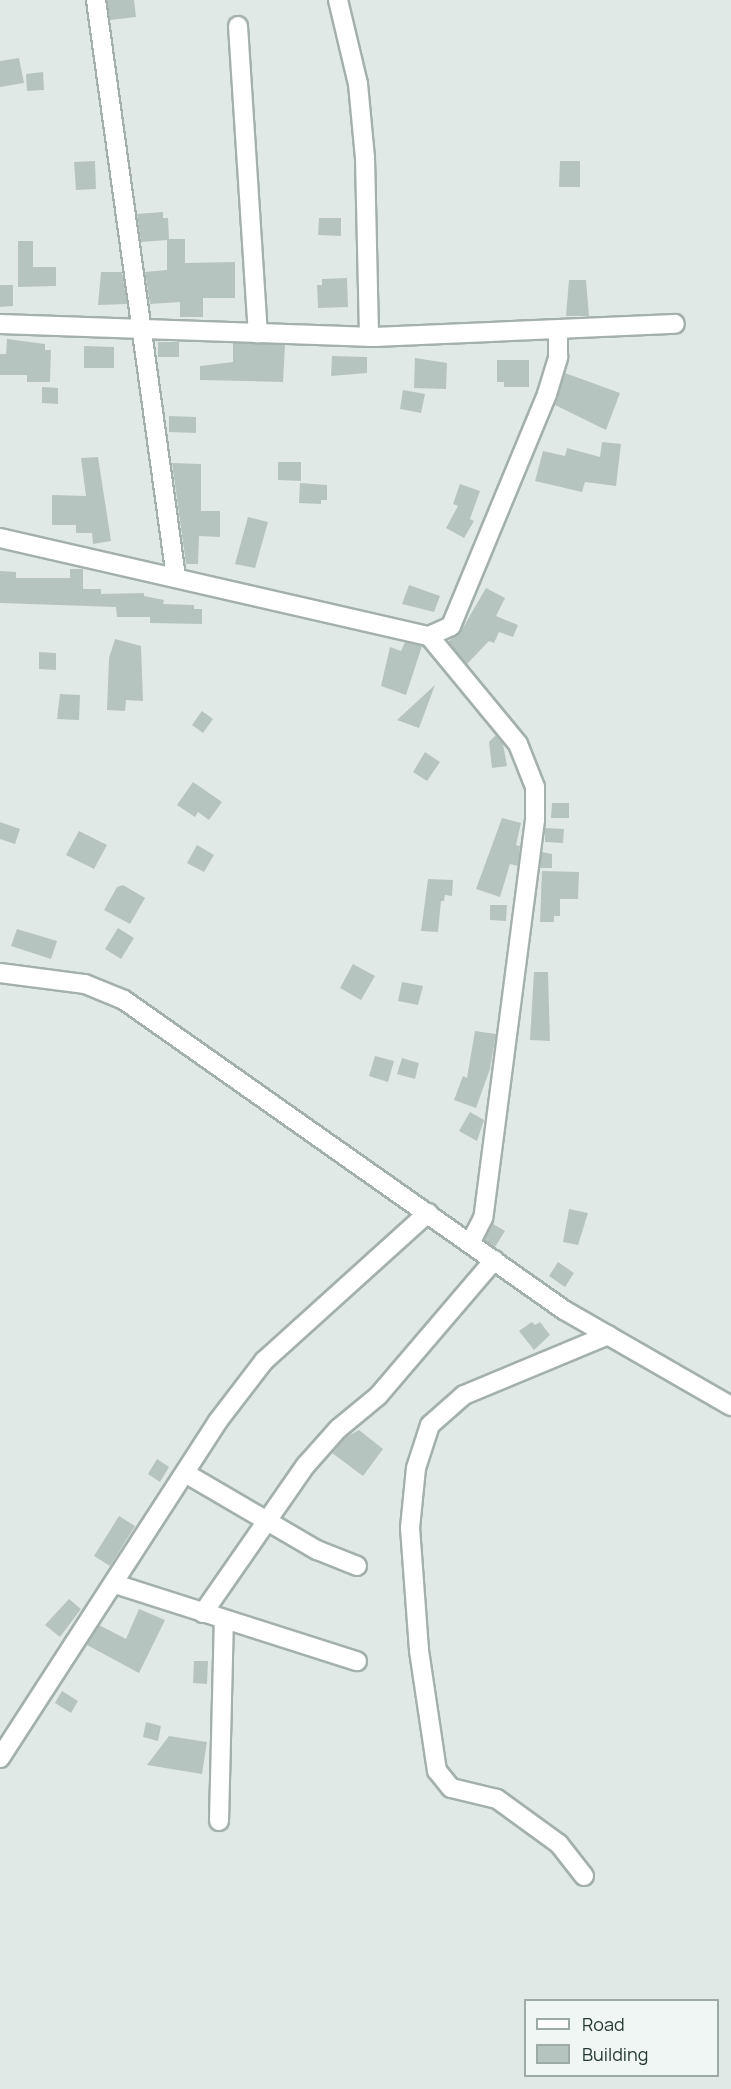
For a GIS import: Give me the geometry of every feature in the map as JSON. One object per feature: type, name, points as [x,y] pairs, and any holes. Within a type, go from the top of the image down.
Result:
[{"type":"street","points":[[96,0],[176,577]]},
{"type":"street","points":[[338,0],[358,84],[365,158],[369,337]]},
{"type":"street","points":[[238,26],[258,333]]},
{"type":"street","points":[[0,324],[369,337],[558,331],[675,324]]},
{"type":"street","points":[[429,636],[451,626],[547,394],[558,357],[558,331]]},
{"type":"street","points":[[0,538],[429,636],[518,744],[535,787],[534,831],[483,1218],[470,1243]]},
{"type":"street","points":[[0,973],[85,984],[124,1000],[564,1310],[731,1406]]},
{"type":"street","points":[[0,1758],[115,1584],[218,1421],[264,1361],[428,1213]]},
{"type":"street","points":[[203,1613],[265,1520],[306,1465],[338,1429],[378,1396],[494,1260]]},
{"type":"street","points":[[584,1875],[559,1844],[497,1798],[451,1788],[437,1771],[419,1650],[410,1528],[416,1468],[430,1425],[464,1395],[608,1335]]},
{"type":"street","points":[[185,1473],[317,1550],[357,1566]]},
{"type":"street","points":[[115,1584],[357,1661]]},
{"type":"street","points":[[219,1821],[224,1620]]},
{"type":"building","points":[[107,0],[134,0],[136,17],[110,20]]},
{"type":"building","points":[[19,58],[24,83],[0,87],[0,61]]},
{"type":"building","points":[[43,72],[44,90],[27,91],[26,74]]},
{"type":"building","points":[[95,161],[96,189],[76,190],[74,162]]},
{"type":"building","points":[[560,161],[580,161],[580,187],[559,187]]},
{"type":"building","points":[[163,212],[163,218],[168,218],[169,239],[185,239],[185,263],[235,262],[235,298],[203,298],[203,317],[180,317],[180,302],[150,304],[145,272],[167,270],[167,240],[141,242],[137,214]]},
{"type":"building","points":[[319,218],[341,218],[341,236],[318,235]]},
{"type":"building","points":[[18,241],[33,241],[33,267],[56,267],[56,286],[18,287]]},
{"type":"building","points":[[101,272],[122,272],[127,304],[98,305]]},
{"type":"building","points":[[347,278],[348,307],[318,308],[317,285],[322,285],[322,279]]},
{"type":"building","points":[[569,280],[586,280],[589,316],[566,316]]},
{"type":"building","points":[[0,285],[13,285],[13,306],[0,307]]},
{"type":"building","points":[[7,339],[45,344],[45,350],[51,350],[50,382],[27,382],[27,375],[0,375],[0,354],[6,354]]},
{"type":"building","points":[[158,342],[179,342],[179,357],[158,357]]},
{"type":"building","points":[[233,343],[285,345],[283,382],[200,380],[200,366],[233,362]]},
{"type":"building","points":[[84,346],[114,347],[114,368],[84,368]]},
{"type":"building","points":[[332,356],[367,357],[367,373],[331,376]]},
{"type":"building","points":[[415,358],[447,363],[446,389],[414,388]]},
{"type":"building","points":[[497,360],[529,360],[529,387],[504,387],[504,382],[497,382]]},
{"type":"building","points":[[565,373],[620,393],[606,430],[555,405]]},
{"type":"building","points":[[42,387],[58,388],[58,404],[42,403]]},
{"type":"building","points":[[403,390],[425,394],[421,413],[400,409]]},
{"type":"building","points":[[169,416],[196,417],[196,433],[169,432]]},
{"type":"building","points":[[602,442],[621,444],[616,486],[585,482],[582,492],[535,481],[543,451],[565,456],[567,448],[600,457]]},
{"type":"building","points":[[98,457],[111,541],[93,544],[92,533],[76,533],[76,525],[52,525],[52,495],[86,496],[81,458]]},
{"type":"building","points":[[278,462],[301,462],[301,481],[278,480]]},
{"type":"building","points":[[172,463],[201,464],[201,511],[220,511],[220,537],[199,536],[198,564],[186,564]]},
{"type":"building","points":[[300,483],[327,485],[327,500],[321,500],[321,504],[299,503]]},
{"type":"building","points":[[460,484],[480,491],[470,519],[474,521],[464,538],[446,528],[458,506],[453,504]]},
{"type":"building","points":[[248,517],[268,522],[255,568],[235,564]]},
{"type":"building","points":[[70,569],[83,569],[83,589],[101,589],[101,594],[144,593],[144,596],[164,600],[163,604],[194,605],[194,609],[202,609],[202,624],[150,623],[150,617],[117,617],[116,607],[0,603],[0,571],[16,572],[16,578],[70,578]]},
{"type":"building","points":[[409,585],[440,596],[434,612],[402,604]]},
{"type":"building","points":[[486,588],[505,598],[496,616],[518,625],[513,637],[499,632],[494,643],[489,641],[467,664],[448,642],[461,631]]},
{"type":"building","points":[[115,639],[141,646],[143,701],[126,700],[125,711],[107,710],[109,658]]},
{"type":"building","points":[[405,642],[422,646],[406,695],[381,686],[390,647],[401,651]]},
{"type":"building","points":[[39,652],[56,653],[56,670],[39,669]]},
{"type":"building","points":[[435,685],[419,728],[397,720]]},
{"type":"building","points":[[60,694],[80,695],[79,720],[57,719]]},
{"type":"building","points":[[202,711],[213,719],[203,733],[192,725]]},
{"type":"building","points":[[496,735],[503,744],[507,766],[492,768],[489,742]]},
{"type":"building","points":[[425,752],[440,762],[427,781],[413,772]]},
{"type":"building","points":[[193,782],[222,802],[209,820],[198,812],[195,817],[177,805]]},
{"type":"building","points":[[552,803],[569,803],[569,818],[551,818]]},
{"type":"building","points":[[502,818],[521,823],[516,845],[520,846],[518,866],[510,864],[500,897],[476,889]]},
{"type":"building","points":[[0,822],[20,829],[15,844],[0,839]]},
{"type":"building","points":[[545,828],[564,829],[563,843],[545,842]]},
{"type":"building","points":[[79,831],[107,845],[94,869],[66,855]]},
{"type":"building","points":[[197,845],[214,855],[204,872],[187,863]]},
{"type":"building","points":[[542,852],[552,854],[552,868],[540,868]]},
{"type":"building","points":[[542,871],[579,872],[578,899],[560,899],[560,916],[554,916],[554,922],[540,922]]},
{"type":"building","points":[[428,879],[453,880],[452,896],[445,895],[444,901],[441,901],[438,932],[421,931]]},
{"type":"building","points":[[123,885],[145,898],[130,924],[104,910],[117,887]]},
{"type":"building","points":[[490,905],[507,905],[506,921],[490,920]]},
{"type":"building","points":[[118,928],[134,938],[121,959],[105,949]]},
{"type":"building","points":[[17,929],[57,941],[51,959],[11,946]]},
{"type":"building","points":[[353,964],[375,976],[361,1000],[340,988]]},
{"type":"building","points":[[534,972],[548,972],[550,1041],[530,1040]]},
{"type":"building","points":[[402,982],[423,986],[418,1005],[398,1001]]},
{"type":"building","points":[[475,1031],[496,1034],[490,1069],[476,1108],[454,1100],[463,1076],[467,1078]]},
{"type":"building","points":[[375,1056],[394,1061],[388,1082],[369,1076]]},
{"type":"building","points":[[402,1058],[419,1063],[415,1079],[397,1074]]},
{"type":"building","points":[[470,1112],[484,1120],[477,1141],[459,1131]]},
{"type":"building","points":[[569,1209],[588,1213],[578,1245],[563,1242]]},
{"type":"building","points":[[493,1224],[505,1231],[495,1247],[484,1240]]},
{"type":"building","points":[[558,1262],[574,1273],[565,1287],[549,1276]]},
{"type":"building","points":[[532,1322],[535,1325],[540,1322],[550,1335],[534,1350],[519,1331]]},
{"type":"building","points":[[359,1430],[383,1449],[363,1476],[332,1453],[346,1437]]},
{"type":"building","points":[[157,1459],[169,1467],[160,1482],[148,1474]]},
{"type":"building","points":[[119,1516],[135,1526],[110,1566],[94,1556]]},
{"type":"building","points":[[69,1599],[81,1609],[60,1637],[45,1625]]},
{"type":"building","points":[[139,1609],[165,1620],[139,1673],[87,1645],[99,1625],[126,1639]]},
{"type":"building","points":[[194,1661],[208,1661],[207,1684],[193,1683]]},
{"type":"building","points":[[62,1691],[78,1701],[71,1713],[55,1703]]},
{"type":"building","points":[[146,1722],[161,1726],[158,1741],[143,1737]]},
{"type":"building","points":[[169,1736],[207,1742],[202,1774],[147,1765]]}]
